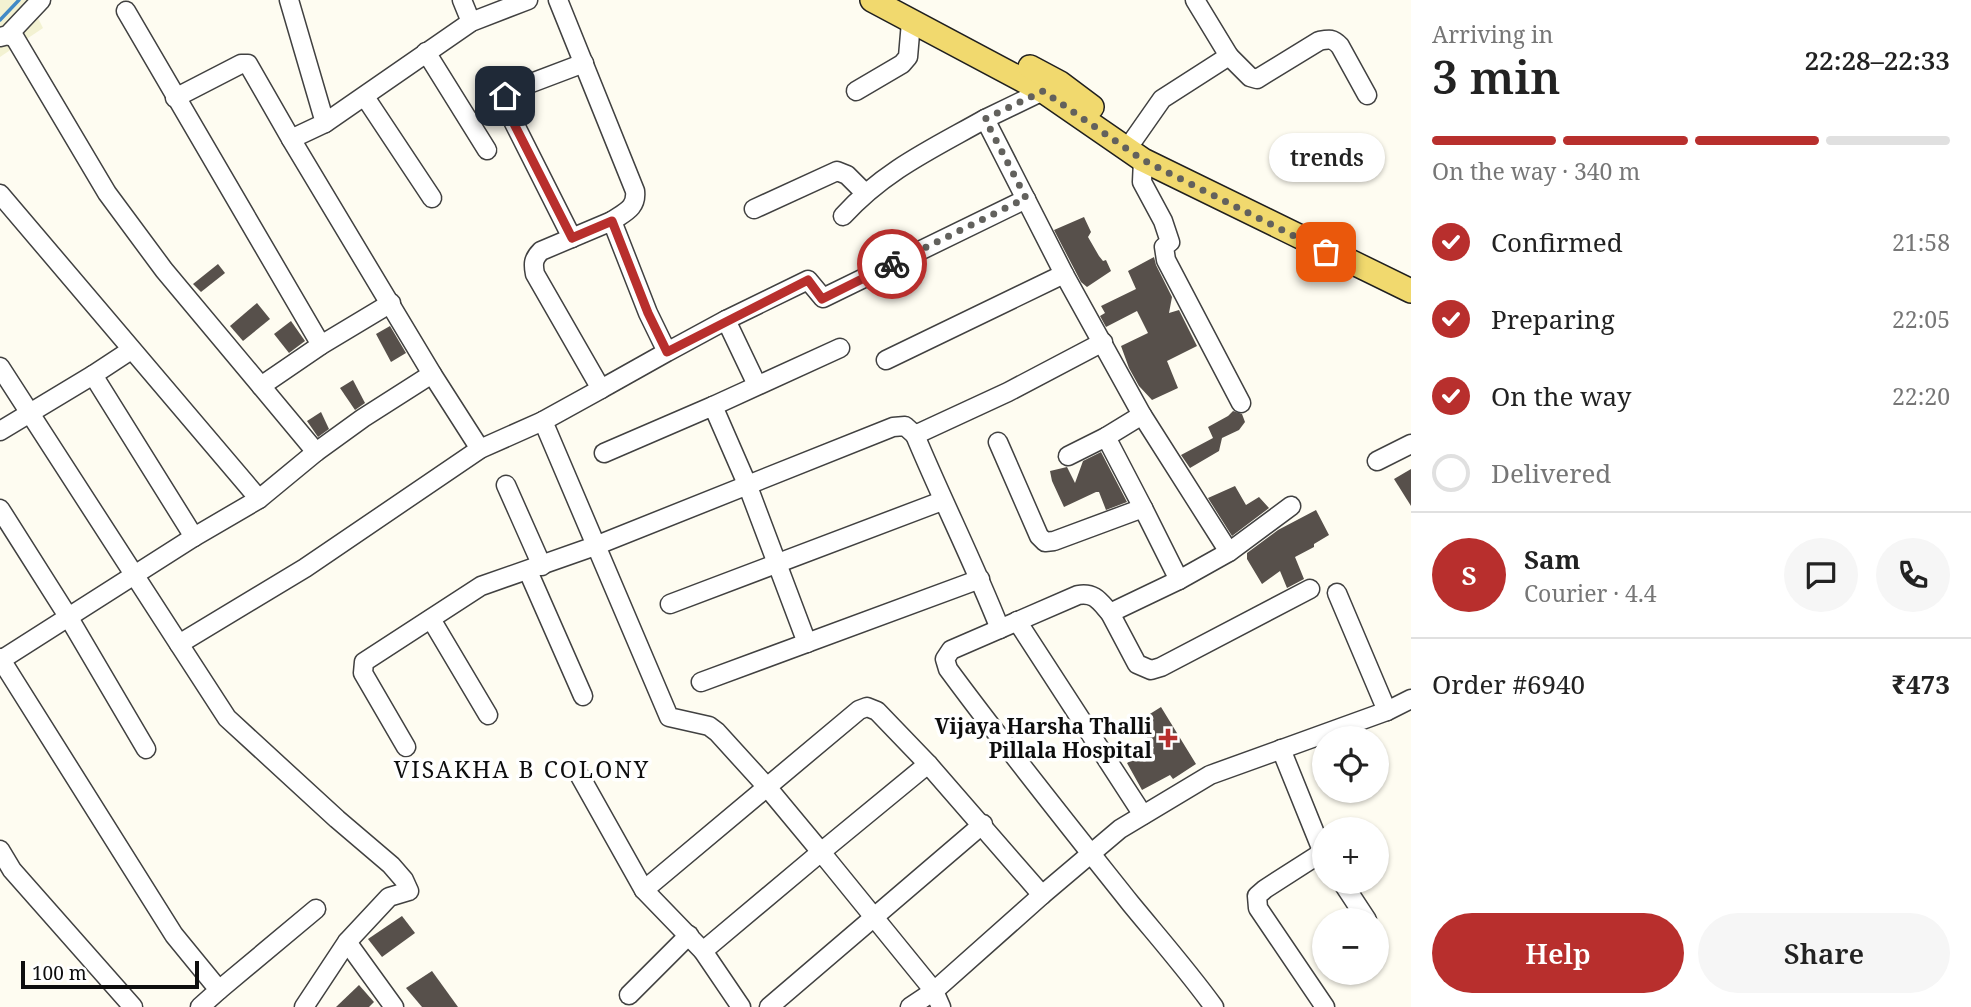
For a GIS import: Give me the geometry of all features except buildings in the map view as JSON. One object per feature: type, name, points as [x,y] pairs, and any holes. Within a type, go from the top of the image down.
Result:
[{"type":"main road","points":[[873,0],[1043,91],[1139,149],[1326,252],[1411,291]]},
{"type":"main road","points":[[903,0],[1060,83],[1139,149],[1411,278]]},
{"type":"street","points":[[4,36],[41,0]]},
{"type":"street","points":[[289,0],[325,123]]},
{"type":"street","points":[[462,0],[471,22]]},
{"type":"street","points":[[290,139],[325,123],[471,22],[528,0]]},
{"type":"street","points":[[558,0],[635,191],[636,200],[632,208],[612,221],[541,251],[533,264],[535,274],[601,388]]},
{"type":"street","points":[[1195,0],[1229,56],[1250,77],[1257,79],[1319,41],[1328,39],[1340,46],[1367,95]]},
{"type":"street","points":[[126,11],[321,345]]},
{"type":"street","points":[[856,91],[902,64],[908,57],[911,22]]},
{"type":"street","points":[[4,36],[15,38],[87,162],[164,270],[316,452]]},
{"type":"street","points":[[426,52],[488,150]]},
{"type":"street","points":[[1229,56],[1162,99],[1139,149],[1142,182],[1163,221],[1170,242],[1164,247],[1166,260],[1241,402]]},
{"type":"street","points":[[572,238],[504,103],[505,96],[510,91],[584,63]]},
{"type":"street","points":[[175,98],[241,64],[248,64],[290,139],[480,449]]},
{"type":"street","points":[[843,216],[865,193],[900,167],[985,119],[1043,91]]},
{"type":"street","points":[[365,97],[432,198]]},
{"type":"street","points":[[985,119],[1064,274],[1142,415],[1229,552]]},
{"type":"street","points":[[754,209],[837,171],[847,175],[865,193]]},
{"type":"street","points":[[0,194],[258,499]]},
{"type":"street","points":[[179,644],[305,568],[480,449],[543,421],[726,320],[808,280],[822,299],[1026,198]]},
{"type":"street","points":[[612,221],[648,313],[667,352]]},
{"type":"street","points":[[886,360],[1064,274]]},
{"type":"street","points":[[261,386],[321,345],[391,303]]},
{"type":"street","points":[[726,320],[757,385]]},
{"type":"street","points":[[915,435],[1008,392],[1103,342]]},
{"type":"street","points":[[604,453],[840,348]]},
{"type":"street","points":[[0,431],[131,350]]},
{"type":"street","points":[[0,367],[227,718],[391,865],[404,880],[409,891],[389,897],[347,942],[304,1007]]},
{"type":"street","points":[[219,990],[174,935],[1,659],[258,499],[363,418],[432,374]]},
{"type":"street","points":[[93,375],[194,537]]},
{"type":"street","points":[[713,405],[747,485],[807,643]]},
{"type":"street","points":[[1068,456],[1142,415]]},
{"type":"street","points":[[543,421],[666,713],[674,720],[709,726],[717,732],[767,787],[874,915],[937,999]]},
{"type":"street","points":[[406,747],[362,667],[368,659],[430,618],[481,586],[595,546],[893,426],[905,426],[915,435],[942,500],[980,579],[1009,625],[1143,815]]},
{"type":"street","points":[[1106,437],[1179,580]]},
{"type":"street","points":[[998,442],[1039,536],[1045,542],[1143,508]]},
{"type":"street","points":[[1377,461],[1411,444]]},
{"type":"street","points":[[506,485],[583,696]]},
{"type":"street","points":[[670,604],[942,500]]},
{"type":"street","points":[[1110,614],[1229,552],[1291,506]]},
{"type":"street","points":[[0,509],[69,618],[146,749]]},
{"type":"street","points":[[701,682],[980,579]]},
{"type":"street","points":[[1214,1007],[1190,972],[1009,753],[948,669],[945,660],[951,650],[1086,593],[1094,595],[1110,614],[1137,664],[1152,670],[1310,589]]},
{"type":"street","points":[[1337,593],[1387,712]]},
{"type":"street","points":[[430,618],[488,715]]},
{"type":"street","points":[[911,1007],[937,999],[1042,895],[1120,829],[1210,775],[1387,712],[1411,699]]},
{"type":"street","points":[[644,890],[859,710],[867,707],[877,711],[928,764],[983,824],[1042,895]]},
{"type":"street","points":[[1281,749],[1312,824]]},
{"type":"street","points":[[704,951],[928,764]]},
{"type":"street","points":[[580,776],[644,890],[704,951],[741,1007]]},
{"type":"street","points":[[769,1007],[983,824]]},
{"type":"street","points":[[0,850],[6,873],[133,1007]]},
{"type":"street","points":[[1312,860],[1257,896],[1258,908],[1325,1007]]},
{"type":"street","points":[[201,1007],[316,909]]},
{"type":"street","points":[[629,995],[689,935]]},
{"type":"street","points":[[347,942],[394,1007]]},
{"type":"green space","points":[[0,0],[29,0],[43,28],[0,57]]},
{"type":"waterway","points":[[0,20],[19,0]]},
{"type":"way so far","points":[[892,264],[1026,198],[985,119],[1043,91],[1143,160],[1326,252]]},
{"type":"place","name":"trends","points":[[1326,252]]},
{"type":"place","name":"Vijaya Harsha Thalli Pillala Hospital","points":[[1168,738]]},
{"type":"district","name":"VISAKHA B COLONY","points":[[522,769]]},
{"type":"route","points":[[505,96],[504,103],[508,112],[572,238],[612,221],[648,313],[667,352],[808,280],[822,299],[892,264]]}]
